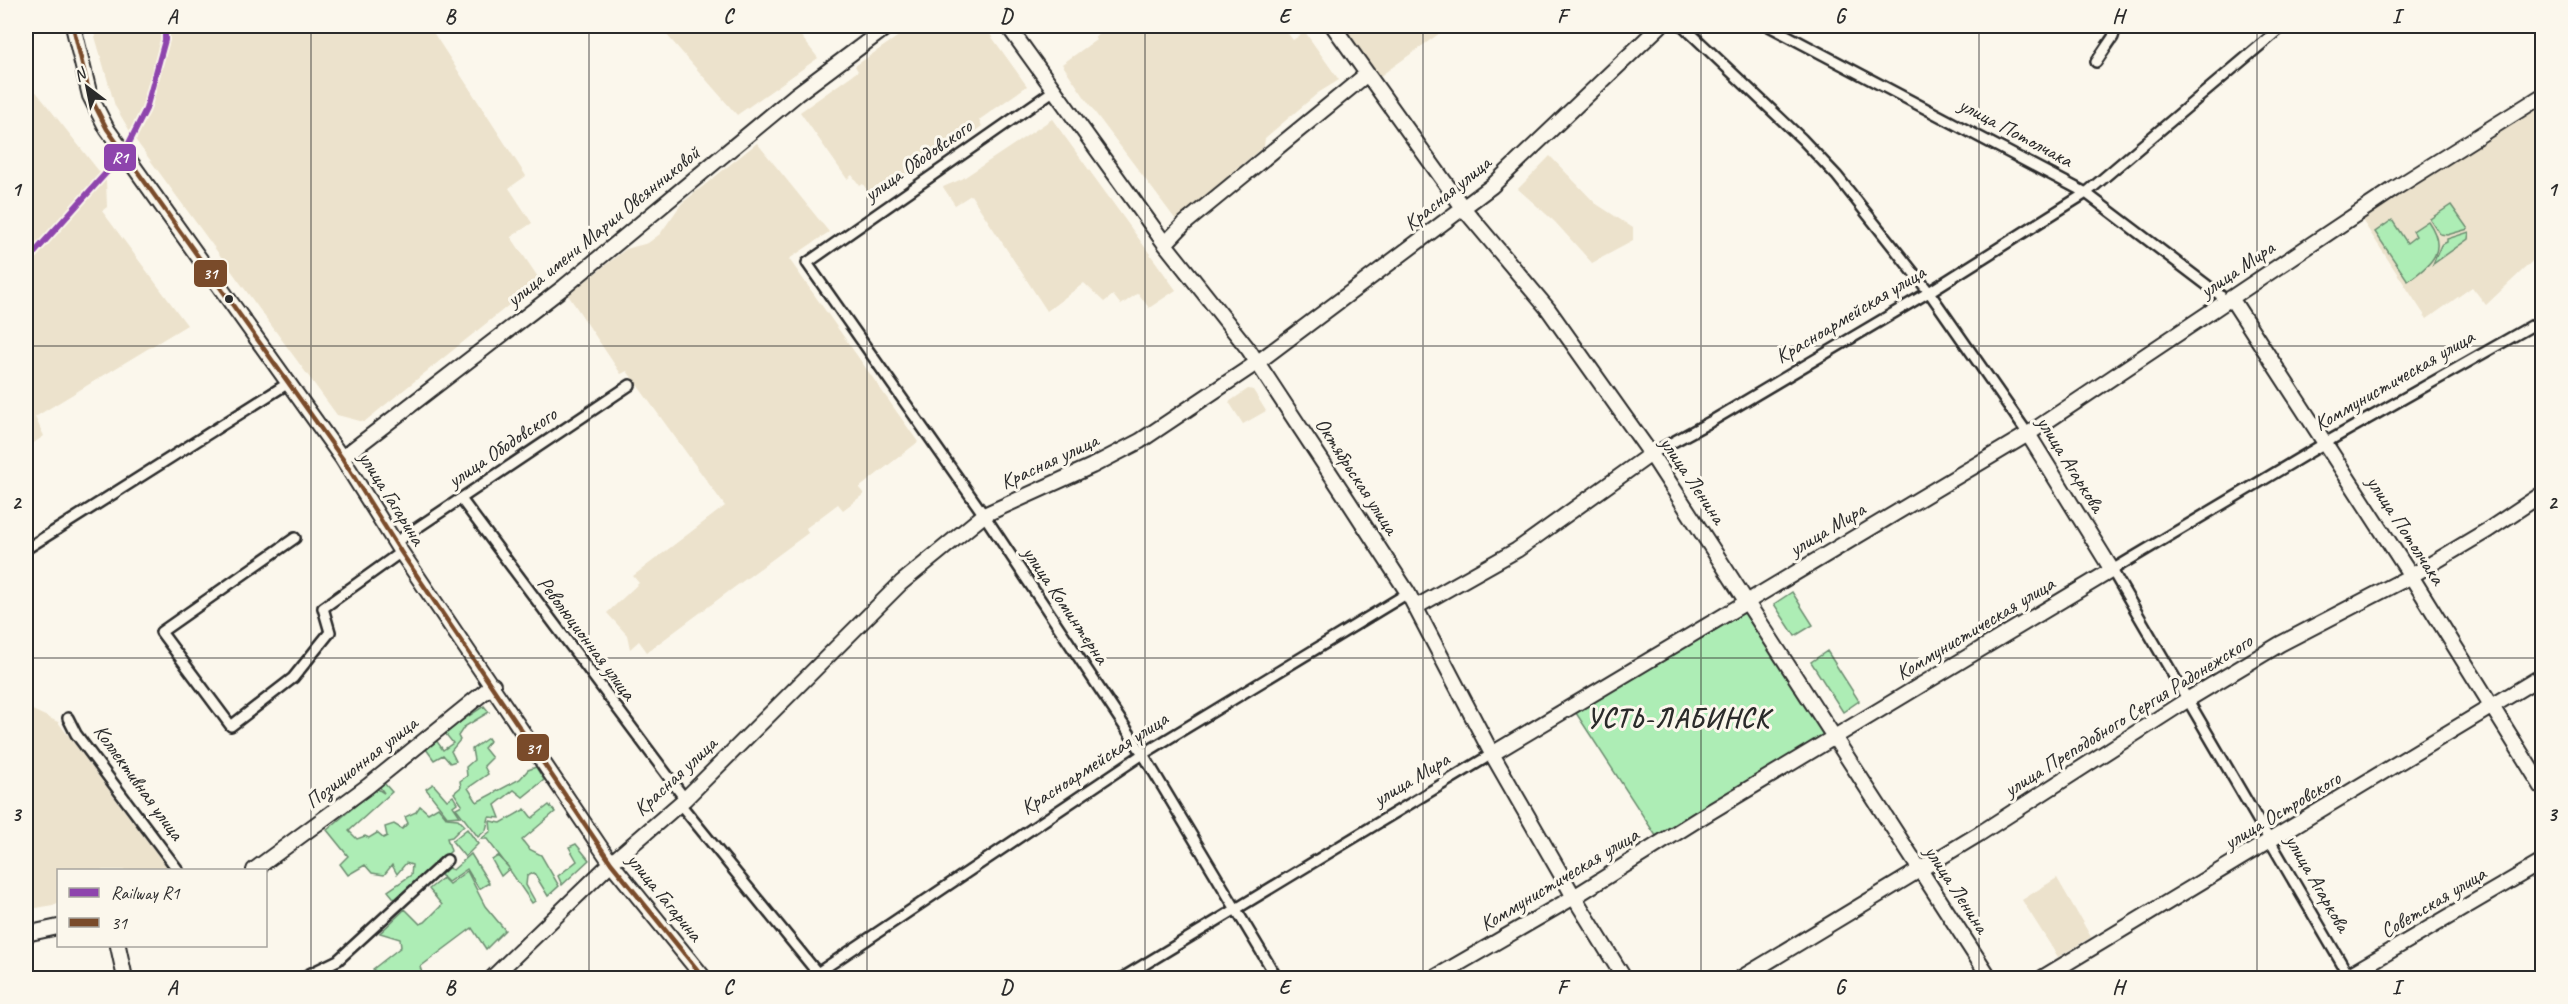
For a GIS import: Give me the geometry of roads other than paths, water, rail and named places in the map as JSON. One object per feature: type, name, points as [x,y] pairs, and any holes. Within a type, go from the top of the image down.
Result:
[{"type":"street","name":"улица Гагарина","points":[[73,26],[90,96],[107,129],[290,382],[610,863],[704,978]]},
{"type":"street","name":"улица имени Марии Овсянниковой","points":[[342,458],[564,287],[796,94],[888,26]]},
{"type":"street","name":"Октябрьская улица","points":[[1008,26],[1165,244],[1258,362],[1408,593],[1492,754],[1574,897],[1624,978]]},
{"type":"street","name":"улица Ленина","points":[[1333,26],[1464,209],[1548,309],[1651,454],[1990,978]]},
{"type":"street","name":"Красная улица","points":[[492,978],[610,863],[682,801],[901,583],[984,515],[1140,441],[1258,362],[1492,186],[1660,26]]},
{"type":"street","name":"улица Агаркова","points":[[1683,26],[1802,139],[1837,176],[1929,292],[2028,434],[2112,570],[2347,978]]},
{"type":"street","name":"улица Потолчака","points":[[1769,26],[2086,193],[2228,300],[2325,443],[2411,576],[2542,787]]},
{"type":"street","points":[[2096,62],[2113,37],[2116,26]]},
{"type":"street","name":"Красноармейская улица","points":[[1416,607],[1517,550],[1651,454],[1710,422],[1929,292],[2086,193],[2283,26]]},
{"type":"street","points":[[1165,244],[1184,224],[1367,74]]},
{"type":"street","name":"улица Ободовского","points":[[807,264],[1053,91]]},
{"type":"street","name":"улица Мира","points":[[1122,978],[2028,434],[2423,170],[2542,96]]},
{"type":"street","name":"улица Коминтерна","points":[[807,264],[984,515],[1143,754],[1277,978]]},
{"type":"street","name":"Коммунистическая улица","points":[[1434,978],[1574,897],[2325,443],[2542,320]]},
{"type":"street","points":[[26,549],[290,382]]},
{"type":"street","name":"улица Ободовского","points":[[295,538],[161,632],[231,726],[293,678],[330,632],[322,608],[461,499],[630,385]]},
{"type":"street","name":"улица Преподобного Сергия Радонежского","points":[[1741,978],[1920,870],[2187,700],[2280,644],[2411,576],[2542,495]]},
{"type":"street","name":"Революционная улица","points":[[461,499],[682,801],[816,977]]},
{"type":"street","name":"Красноармейская улица","points":[[816,977],[1143,754],[1408,593]]},
{"type":"street","name":"улица Островского","points":[[2042,978],[2542,676]]},
{"type":"street","name":"Позиционная улица","points":[[255,869],[368,786],[493,685]]},
{"type":"street","name":"Коллективная улица","points":[[68,718],[76,734],[177,869]]},
{"type":"street","points":[[301,978],[338,960],[447,860]]},
{"type":"street","name":"Советская улица","points":[[2347,978],[2542,862]]},
{"type":"street","points":[[26,934],[57,927]]},
{"type":"street","points":[[118,947],[125,978]]},
{"type":"rail line","name":"R1","points":[[26,262],[124,153],[146,109],[165,40],[165,26]]},
{"type":"district","name":"УСТЬ-ЛАБИНСК","points":[[1678,718]]}]
